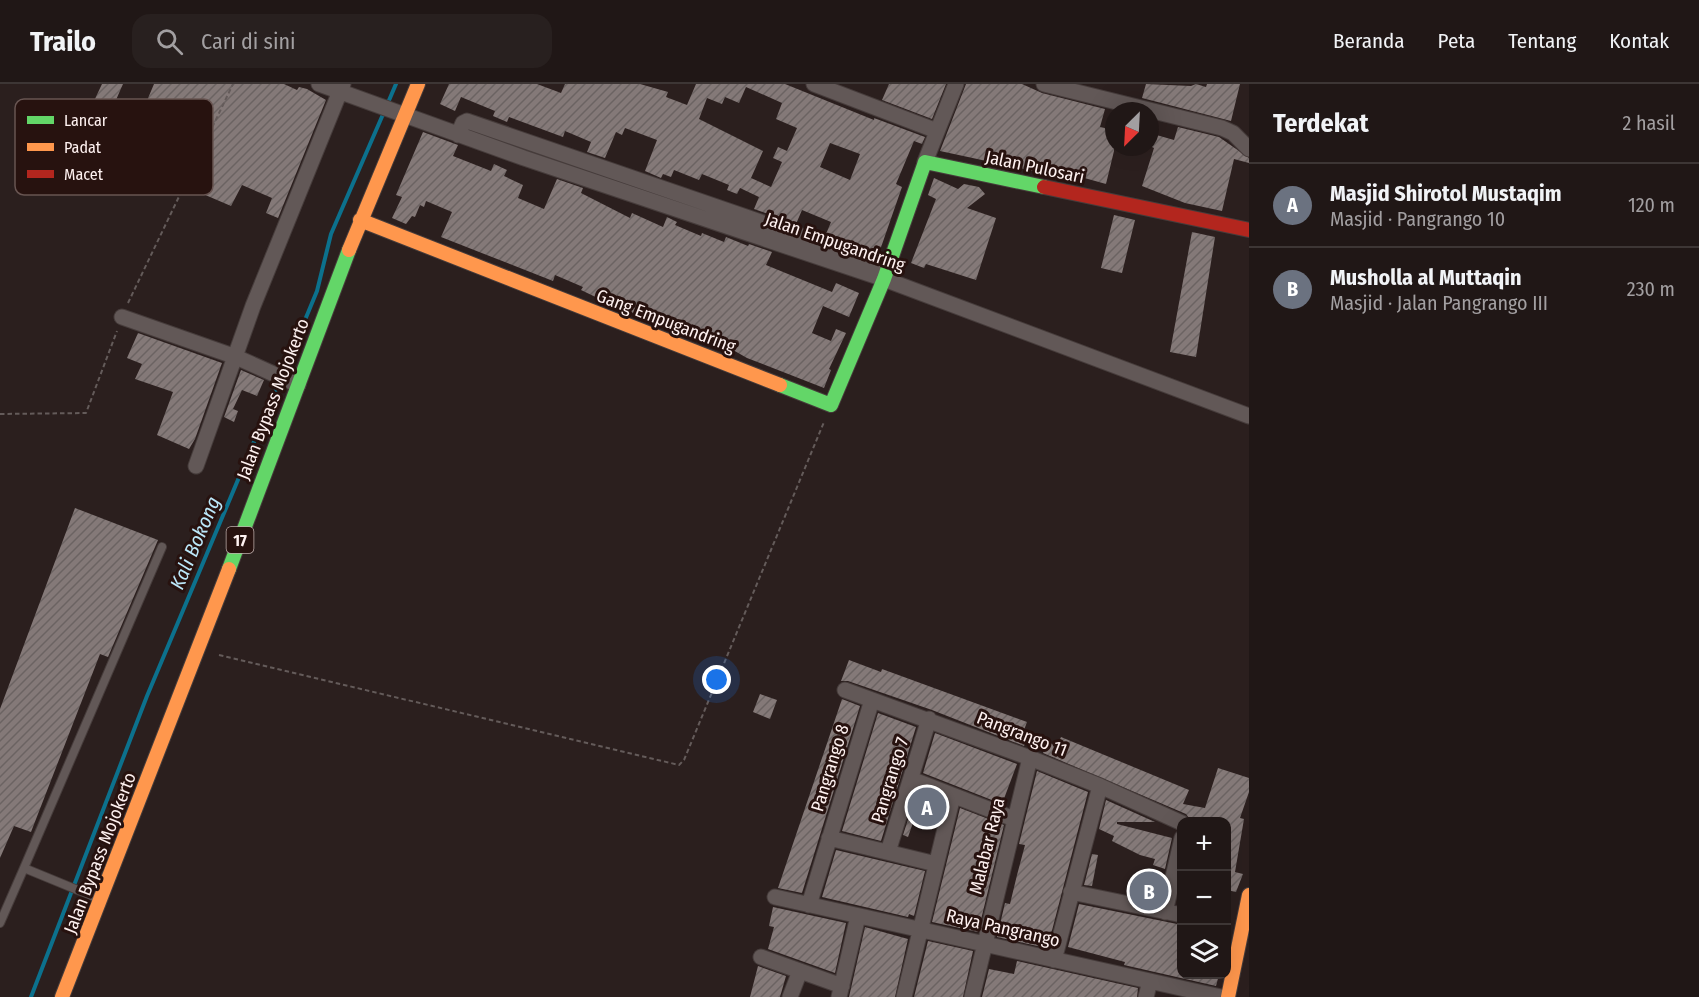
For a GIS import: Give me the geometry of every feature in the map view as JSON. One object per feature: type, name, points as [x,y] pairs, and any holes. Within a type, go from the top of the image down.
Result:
[{"type":"main road","name":"Jalan Bypass Mojokerto","points":[[62,997],[199,650],[286,380],[360,220],[391,112],[418,84]]},
{"type":"main road","name":"Jalan Pulosari","points":[[925,162],[1249,230]]},
{"type":"main road","points":[[831,405],[887,272],[925,162]]},
{"type":"main road","name":"Gang Empugandring","points":[[360,220],[831,405]]},
{"type":"main road","points":[[1228,997],[1234,926],[1249,895]]},
{"type":"street","name":"Jalan Empugandring","points":[[320,84],[341,88],[391,112],[460,130],[646,189],[887,272],[1249,416]]},
{"type":"street","points":[[814,84],[937,131]]},
{"type":"street","points":[[925,162],[956,84]]},
{"type":"street","points":[[1044,84],[1226,129],[1249,150]]},
{"type":"street","points":[[196,466],[257,295],[341,88]]},
{"type":"street","points":[[122,317],[236,357],[286,380]]},
{"type":"street","points":[[845,690],[929,719]]},
{"type":"street","name":"Pangrango 8","points":[[808,905],[872,700]]},
{"type":"street","name":"Pangrango 11","points":[[929,719],[1100,786],[1177,821]]},
{"type":"street","name":"Pangrango 7","points":[[888,852],[929,719]]},
{"type":"street","name":"Malabar Raya","points":[[972,997],[1030,758]]},
{"type":"street","points":[[911,779],[1014,819]]},
{"type":"street","points":[[1054,960],[1100,786]]},
{"type":"street","points":[[904,997],[953,796]]},
{"type":"street","points":[[829,838],[936,864]]},
{"type":"street","points":[[1165,912],[1177,860]]},
{"type":"street","points":[[1071,892],[1177,914]]},
{"type":"street","name":"Raya Pangrango","points":[[775,897],[1221,997]]},
{"type":"street","points":[[761,957],[800,971],[840,991],[858,916]]},
{"type":"street","points":[[790,997],[800,971]]},
{"type":"street","points":[[1146,997],[1150,981]]},
{"type":"lane","points":[[0,923],[162,547]]},
{"type":"lane","points":[[24,868],[61,886],[101,900]]},
{"type":"path","points":[[213,126],[233,84]]},
{"type":"path","points":[[0,414],[86,413],[122,317],[180,195]]},
{"type":"path","points":[[199,650],[679,765],[684,760],[831,405]]},
{"type":"building","points":[[102,84],[123,84],[116,99],[95,99]]},
{"type":"building","points":[[154,84],[284,84],[297,90],[299,87],[307,89],[326,100],[278,218],[266,213],[272,198],[242,185],[231,206],[205,195],[213,195],[213,99],[148,99]]},
{"type":"building","points":[[449,84],[537,84],[561,93],[565,84],[640,84],[668,92],[666,97],[687,105],[696,84],[785,84],[874,120],[874,118],[925,137],[922,144],[914,141],[896,184],[902,187],[879,253],[826,234],[831,222],[802,210],[796,224],[754,209],[759,197],[740,188],[737,194],[727,190],[729,185],[702,174],[699,180],[674,170],[671,177],[663,174],[661,178],[645,171],[657,140],[625,128],[622,135],[616,132],[605,158],[587,152],[591,142],[565,131],[563,137],[509,117],[507,122],[493,116],[495,111],[461,97],[455,111],[440,104]],"holes":[[[746,87],[782,103],[776,119],[797,128],[787,151],[778,147],[773,158],[782,162],[771,187],[751,178],[763,151],[699,119],[707,98],[722,104],[725,97],[739,103]],[[830,143],[860,154],[850,180],[820,167]]]},
{"type":"building","points":[[889,84],[946,84],[932,119],[882,100]]},
{"type":"building","points":[[966,84],[1022,84],[1042,93],[1105,109],[1100,127],[1105,128],[1105,156],[1113,156],[1106,184],[1070,174],[1070,176],[1053,171],[1052,175],[940,151]]},
{"type":"building","points":[[1146,84],[1191,86],[1196,84],[1206,87],[1207,84],[1240,84],[1231,121],[1142,98]]},
{"type":"building","points":[[1178,127],[1219,137],[1249,158],[1249,163],[1234,159],[1222,211],[1185,203],[1142,186],[1151,156],[1159,156],[1159,136],[1174,140]]},
{"type":"building","points":[[423,132],[458,145],[453,156],[491,171],[494,164],[507,170],[504,176],[523,185],[518,198],[544,209],[557,179],[583,188],[581,193],[630,218],[632,213],[663,227],[667,217],[677,222],[675,225],[701,236],[702,233],[724,242],[726,237],[772,252],[766,265],[832,292],[836,283],[859,293],[849,317],[823,306],[812,333],[831,341],[836,329],[846,333],[829,369],[831,370],[824,388],[747,358],[733,350],[736,344],[711,333],[707,342],[608,303],[581,290],[583,287],[555,275],[553,281],[441,237],[452,212],[426,201],[424,207],[420,205],[415,217],[412,216],[406,224],[392,218],[402,197],[396,195]]},
{"type":"building","points":[[934,178],[958,189],[964,184],[979,187],[985,194],[967,208],[996,218],[976,280],[926,264],[924,268],[911,263],[936,199],[928,195]]},
{"type":"building","points":[[1114,215],[1135,220],[1122,273],[1101,268]]},
{"type":"building","points":[[1192,232],[1215,237],[1196,357],[1170,352]]},
{"type":"building","points":[[138,333],[222,363],[195,439],[189,449],[157,435],[173,392],[135,379],[142,364],[127,358]]},
{"type":"building","points":[[241,370],[264,380],[257,396],[242,390],[233,409],[238,411],[234,422],[224,417]]},
{"type":"building","points":[[75,508],[158,540],[108,657],[100,654],[31,832],[14,826],[0,858],[0,709]]},
{"type":"building","points":[[849,660],[881,672],[882,669],[1027,722],[1024,730],[1030,732],[1024,746],[932,710],[848,681],[841,681]]},
{"type":"building","points":[[760,694],[777,700],[770,719],[753,712]]},
{"type":"building","points":[[842,699],[860,706],[802,893],[778,888]]},
{"type":"building","points":[[878,713],[916,727],[881,841],[842,831]]},
{"type":"building","points":[[935,733],[1017,764],[1002,804],[923,773]]},
{"type":"building","points":[[1061,737],[1189,790],[1183,804],[1205,808],[1218,768],[1249,778],[1249,792],[1240,818],[1244,819],[1235,872],[1243,874],[1236,892],[1231,891],[1231,817],[1188,817],[1186,814],[1043,753],[1048,742],[1057,746]]},
{"type":"building","points":[[1037,771],[1088,792],[1049,942],[1043,940],[1042,947],[997,937],[1005,903],[1010,904],[1025,845],[1019,844]]},
{"type":"building","points":[[917,792],[942,801],[935,828],[914,820],[908,837],[903,835]]},
{"type":"building","points":[[1106,800],[1155,822],[1117,822],[1117,824],[1172,838],[1165,869],[1153,865],[1155,859],[1140,855],[1112,841],[1114,836],[1099,829]]},
{"type":"building","points":[[960,808],[1004,825],[978,932],[932,922]]},
{"type":"building","points":[[836,850],[925,871],[914,916],[909,914],[908,917],[822,897]]},
{"type":"building","points":[[1092,854],[1098,855],[1092,886],[1084,885]]},
{"type":"building","points":[[1148,877],[1160,890],[1158,900],[1143,897],[1135,889]]},
{"type":"building","points":[[1079,904],[1177,924],[1177,977],[1124,965],[1125,962],[1068,947]]},
{"type":"building","points":[[773,907],[846,923],[835,973],[768,949],[774,927],[769,926]]},
{"type":"building","points":[[865,927],[908,939],[895,997],[849,997]]},
{"type":"building","points":[[928,941],[973,951],[963,997],[914,997]]},
{"type":"building","points":[[1017,961],[1138,988],[1137,997],[982,997],[989,969],[1014,974]]},
{"type":"building","points":[[758,966],[786,976],[780,997],[750,997]]},
{"type":"building","points":[[1185,979],[1218,979],[1216,986]]},
{"type":"waterway","points":[[387,105],[396,84]]},
{"type":"waterway","name":"Kali Bokong","points":[[283,373],[317,291],[331,234],[384,112]]},
{"type":"waterway","name":"Kali Bokong","points":[[31,997],[147,696],[280,380]]},
{"type":"traffic: fast","points":[[780,385],[831,405],[884,279],[925,162],[1044,187]]},
{"type":"traffic: fast","points":[[229,569],[349,250]]},
{"type":"traffic: slow","points":[[349,250],[418,84]]},
{"type":"traffic: slow","points":[[360,220],[780,385]]},
{"type":"traffic: slow","points":[[62,997],[229,569]]},
{"type":"traffic: slow","points":[[1228,997],[1249,895]]},
{"type":"traffic: jam","points":[[1044,187],[1249,230]]},
{"type":"place","name":"Masjid Shirotol Mustaqim","points":[[927,807]]},
{"type":"place","name":"Musholla al Muttaqin","points":[[1149,891]]}]
